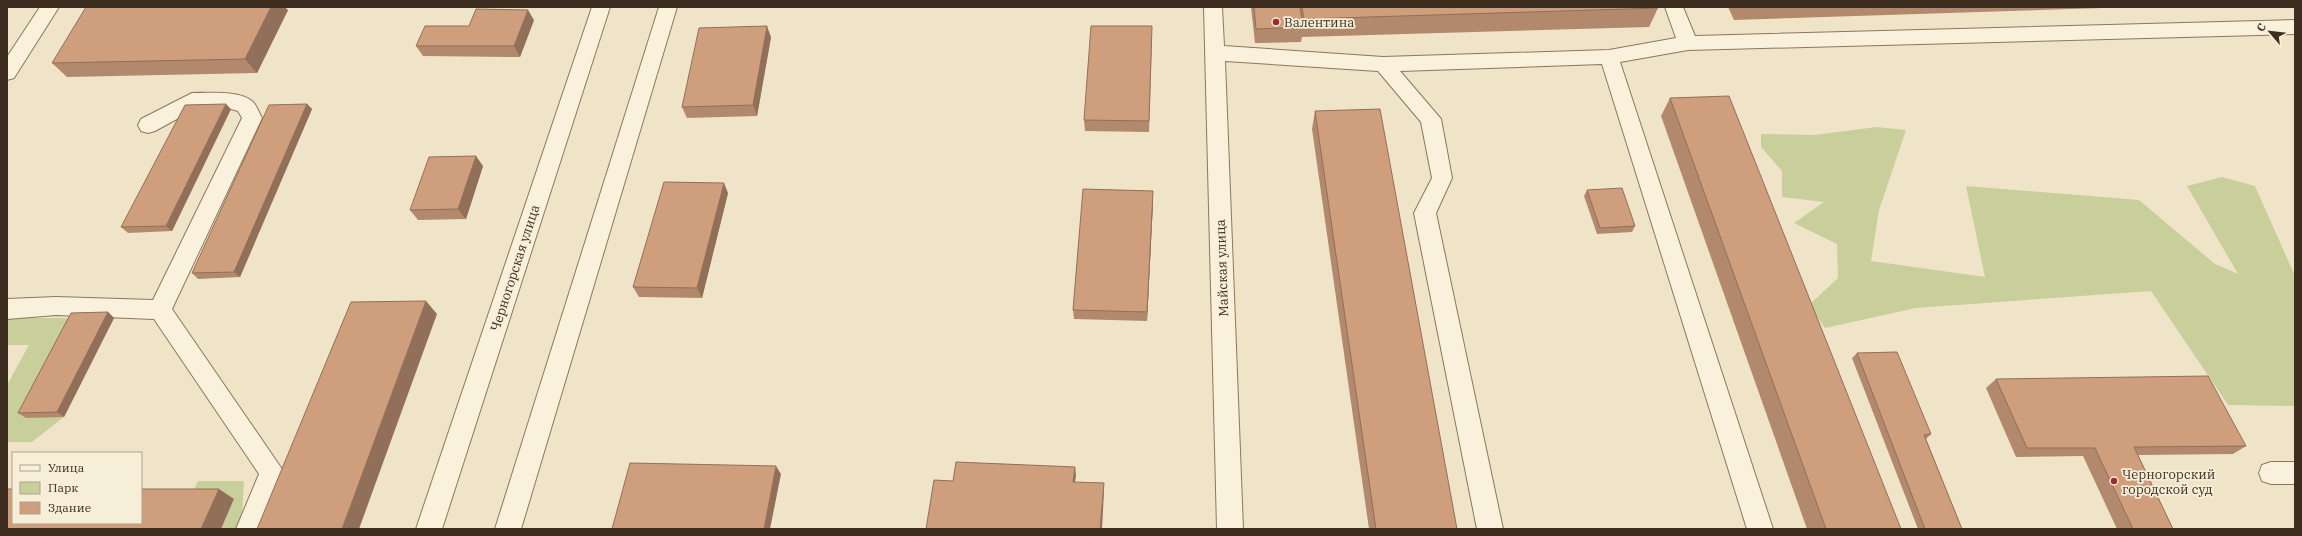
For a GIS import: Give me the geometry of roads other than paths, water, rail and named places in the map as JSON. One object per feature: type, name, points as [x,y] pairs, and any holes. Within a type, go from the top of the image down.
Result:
[{"type":"street","points":[[7,73],[50,7]]},
{"type":"street","name":"Черногорская улица","points":[[429,529],[601,7]]},
{"type":"street","points":[[508,529],[668,7]]},
{"type":"street","name":"Майская улица","points":[[1213,7],[1230,529]]},
{"type":"street","points":[[1674,7],[1688,43]]},
{"type":"street","points":[[1215,54],[1383,64],[1609,57],[1688,43],[2292,31]]},
{"type":"street","points":[[1609,57],[1760,529]]},
{"type":"street","points":[[1383,64],[1431,119],[1442,178],[1424,213],[1490,529]]},
{"type":"street","points":[[148,125],[192,101],[233,101],[245,106],[252,118],[160,310]]},
{"type":"street","points":[[7,309],[56,306],[160,310]]},
{"type":"street","points":[[160,310],[272,472],[250,529]]},
{"type":"street","points":[[2271,473],[2295,473]]},
{"type":"place","name":"Валентина","points":[[1276,22]]},
{"type":"place","name":"Черногорский городской суд","points":[[2114,481]]}]
